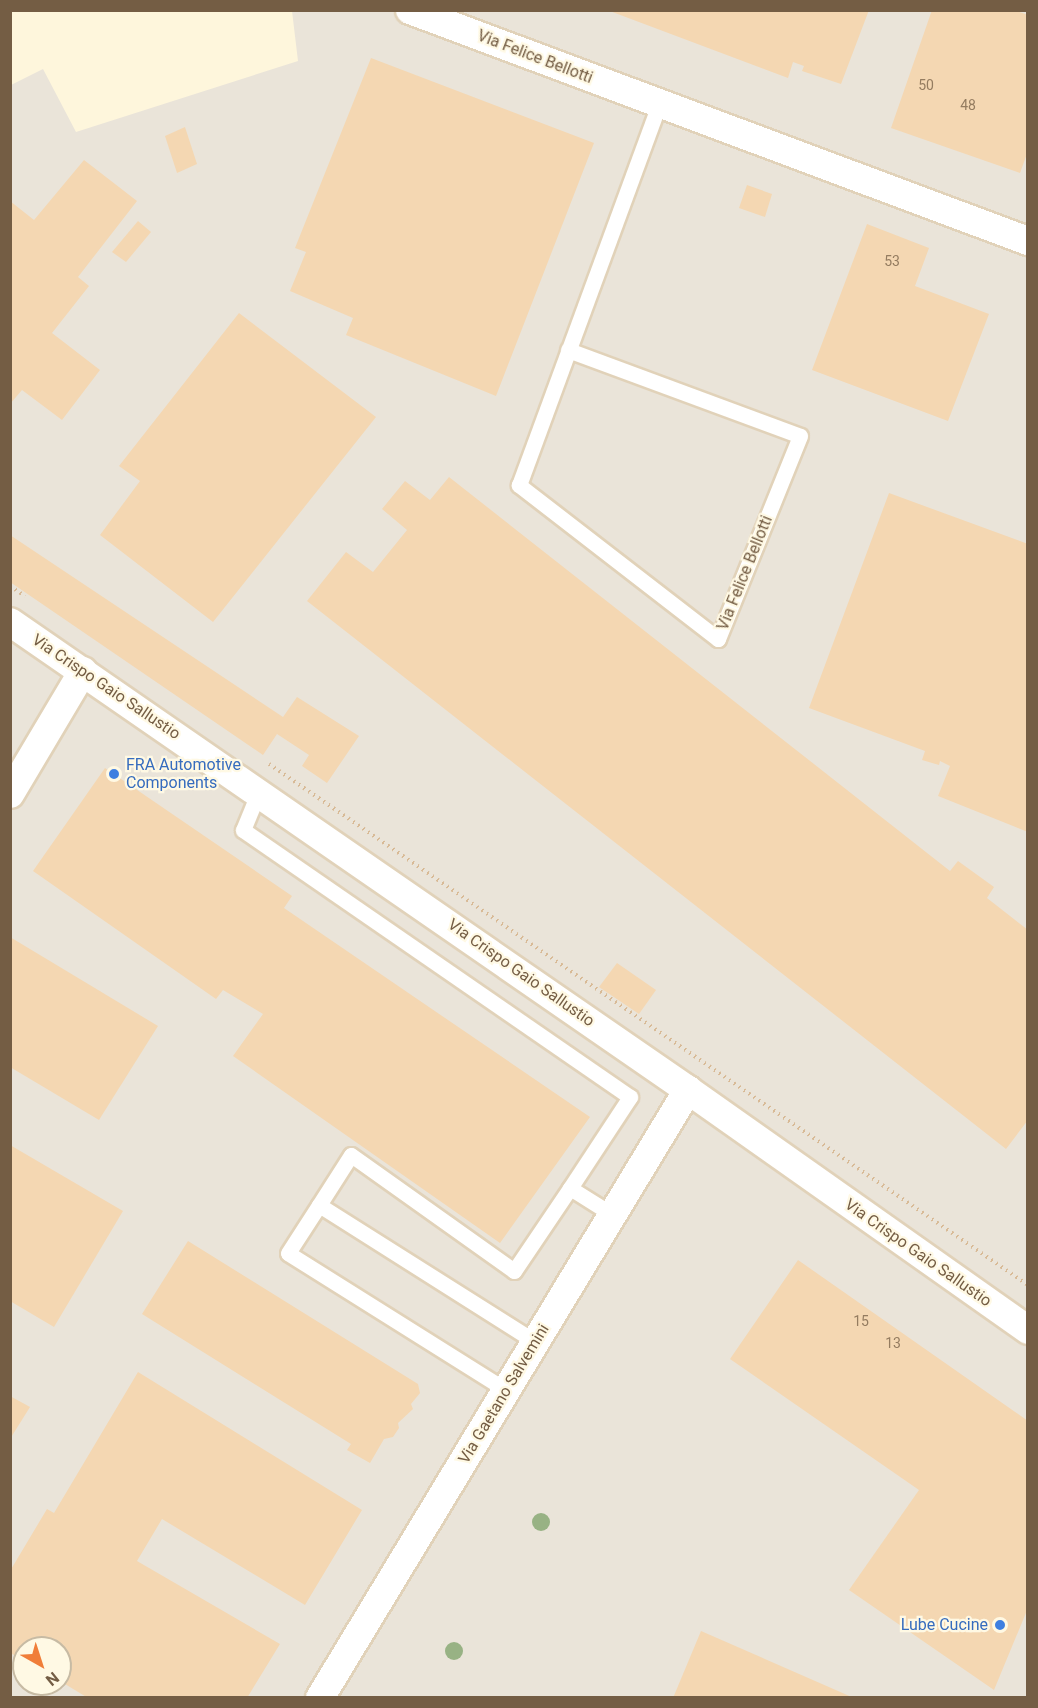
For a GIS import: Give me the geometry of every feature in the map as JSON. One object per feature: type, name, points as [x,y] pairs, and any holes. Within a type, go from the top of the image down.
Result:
[{"type":"street","name":"Via Felice Bellotti","points":[[410,10],[1028,241]]},
{"type":"street","name":"Via Crispo Gaio Sallustio","points":[[10,622],[259,791],[1028,1330]]},
{"type":"street","points":[[10,794],[83,671]]},
{"type":"street","name":"Via Gaetano Salvemini","points":[[320,1698],[688,1090]]},
{"type":"lane","name":"Via Felice Bellotti","points":[[568,351],[800,436],[718,639],[519,485],[568,351],[659,104]]},
{"type":"lane","points":[[259,791],[243,830],[630,1097],[514,1271],[351,1155],[288,1253],[506,1390]]},
{"type":"lane","points":[[570,1188],[613,1215]]},
{"type":"lane","points":[[319,1205],[536,1342]]},
{"type":"path","points":[[10,586],[30,600]]},
{"type":"path","points":[[266,761],[1028,1285]]},
{"type":"shaded area","points":[[292,11],[1027,11],[1027,1697],[11,1698],[11,85],[43,69],[76,132],[298,61]]},
{"type":"building","points":[[607,10],[869,10],[841,84],[802,71],[804,66],[793,62],[788,78]]},
{"type":"building","points":[[932,10],[1014,10],[1028,15],[1028,151],[1020,173],[891,128]]},
{"type":"building","points":[[371,58],[594,143],[496,396],[346,335],[353,318],[290,291],[306,252],[295,248]]},
{"type":"building","points":[[185,127],[197,164],[177,173],[165,136]]},
{"type":"building","points":[[84,160],[137,201],[78,277],[89,286],[52,333],[100,370],[62,420],[22,390],[10,404],[10,201],[34,220]]},
{"type":"building","points":[[747,185],[772,194],[765,217],[739,208]]},
{"type":"building","points":[[138,221],[151,232],[126,262],[112,252]]},
{"type":"building","points":[[867,224],[929,248],[915,286],[989,314],[948,421],[812,370]]},
{"type":"building","points":[[239,313],[376,417],[213,622],[100,535],[140,481],[119,466]]},
{"type":"building","points":[[449,477],[950,871],[958,861],[994,887],[987,898],[1028,930],[1028,1120],[1006,1149],[307,601],[346,552],[373,572],[407,530],[382,509],[405,481],[430,500]]},
{"type":"building","points":[[889,493],[1028,544],[1028,832],[938,796],[950,766],[940,761],[939,765],[922,760],[925,751],[809,708]]},
{"type":"building","points":[[10,535],[283,717],[297,697],[359,736],[327,783],[302,766],[309,755],[277,734],[263,755],[10,582]]},
{"type":"building","points":[[105,768],[292,896],[284,908],[590,1117],[500,1243],[233,1056],[263,1014],[223,990],[216,999],[33,871]]},
{"type":"building","points":[[10,937],[158,1026],[99,1120],[10,1067]]},
{"type":"building","points":[[617,963],[656,990],[639,1014],[599,987]]},
{"type":"building","points":[[10,1145],[123,1211],[54,1327],[10,1301]]},
{"type":"building","points":[[188,1241],[418,1384],[420,1393],[411,1404],[413,1409],[398,1423],[399,1428],[393,1437],[384,1439],[370,1463],[347,1450],[351,1444],[142,1314]]},
{"type":"building","points":[[798,1260],[1028,1421],[1028,1608],[994,1690],[849,1590],[919,1490],[730,1359]]},
{"type":"building","points":[[138,1372],[362,1510],[305,1605],[162,1519],[137,1561],[280,1644],[247,1698],[88,1698],[72,1688],[72,1636],[12,1636],[12,1654],[10,1653],[10,1571],[47,1509],[54,1513]]},
{"type":"building","points":[[10,1396],[30,1407],[10,1439]]},
{"type":"building","points":[[701,1631],[854,1698],[673,1698]]},
{"type":"place","name":"FRA Automotive Components","points":[[114,774]]},
{"type":"place","name":"Lube Cucine","points":[[1000,1625]]}]
